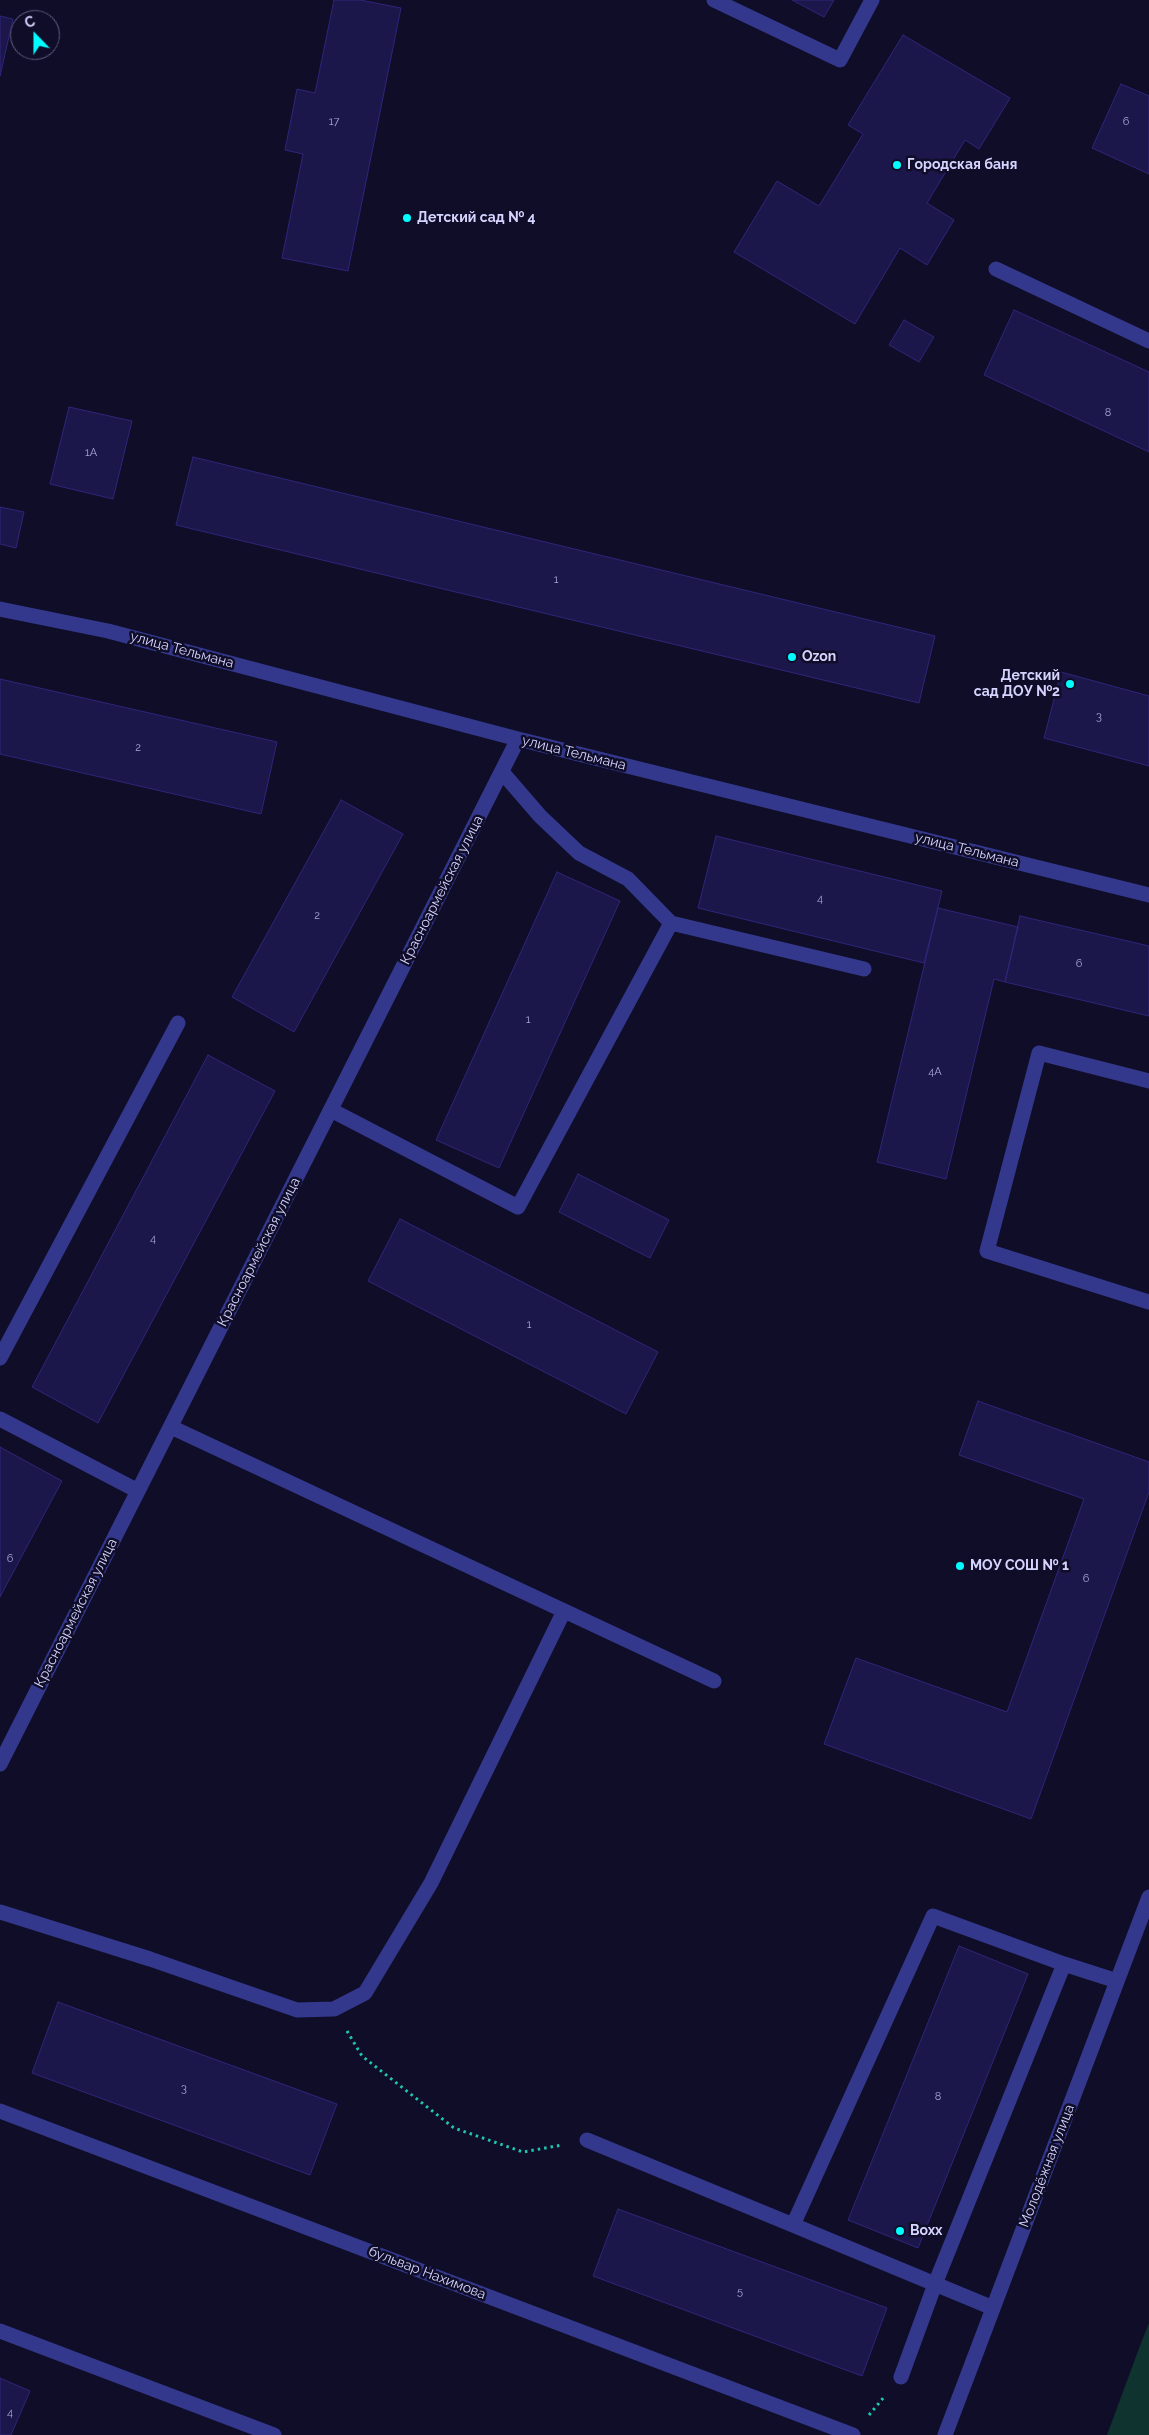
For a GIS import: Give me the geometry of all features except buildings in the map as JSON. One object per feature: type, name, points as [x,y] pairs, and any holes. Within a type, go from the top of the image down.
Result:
[{"type":"street","points":[[714,0],[840,60],[872,0]]},
{"type":"street","points":[[996,269],[1149,341]]},
{"type":"street","name":"улица Тельмана","points":[[0,609],[108,631],[518,739],[1149,894]]},
{"type":"street","name":"Красноармейская улица","points":[[0,1764],[518,739]]},
{"type":"street","points":[[502,772],[540,816],[579,853],[628,879],[671,922],[864,969]]},
{"type":"street","points":[[331,1110],[518,1207],[671,922]]},
{"type":"street","points":[[0,1358],[178,1023]]},
{"type":"street","points":[[1149,1081],[1039,1053],[987,1251],[1149,1302]]},
{"type":"street","points":[[0,1419],[138,1491]]},
{"type":"street","points":[[171,1427],[714,1681]]},
{"type":"street","points":[[0,1912],[150,1959],[297,2010],[334,2010],[365,1993],[431,1883],[564,1611]]},
{"type":"street","name":"Молодёжная улица","points":[[945,2435],[1149,1897]]},
{"type":"street","points":[[793,2225],[933,1916],[1064,1964],[1117,1980]]},
{"type":"street","points":[[901,2377],[935,2284],[1064,1964]]},
{"type":"street","name":"бульвар Нахимова","points":[[0,2111],[853,2435]]},
{"type":"street","points":[[587,2140],[993,2308]]},
{"type":"street","points":[[0,2332],[274,2435]]},
{"type":"path","points":[[334,2010],[362,2056],[454,2128],[523,2152],[587,2140]]},
{"type":"path","points":[[853,2435],[901,2377]]},
{"type":"green space","points":[[1149,2323],[1149,2435],[1107,2435],[1141,2343]]},
{"type":"place","name":"Городская баня","points":[[897,165]]},
{"type":"place","name":"Детский сад № 4","points":[[407,218]]},
{"type":"place","name":"Ozon","points":[[792,657]]},
{"type":"place","name":"Детский сад ДОУ №2","points":[[1070,684]]},
{"type":"place","name":"МОУ СОШ № 1","points":[[960,1566]]},
{"type":"place","name":"Boxx","points":[[900,2231]]}]
